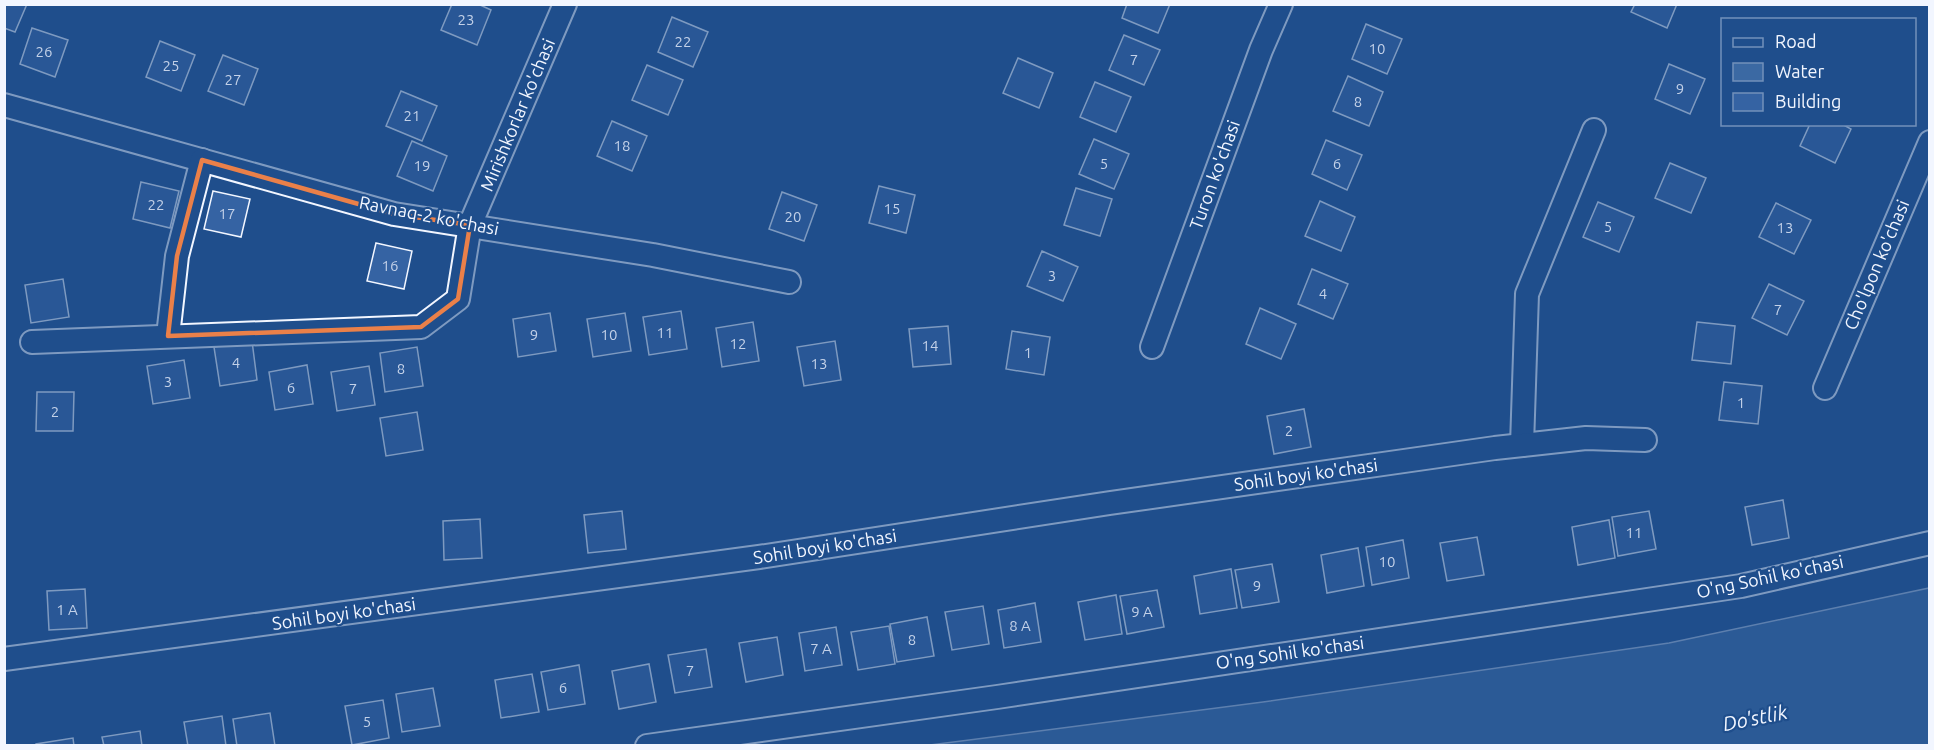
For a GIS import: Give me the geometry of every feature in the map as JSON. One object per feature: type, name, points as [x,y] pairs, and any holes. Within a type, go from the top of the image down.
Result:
[{"type":"street","name":"Mirishkorlar ko'chasi","points":[[32,342],[421,327],[458,299],[470,225],[565,4]]},
{"type":"street","name":"Turon ko'chasi","points":[[1152,347],[1261,50],[1281,4]]},
{"type":"street","name":"Ravnaq-2 ko'chasi","points":[[4,105],[394,214],[653,255],[789,282]]},
{"type":"street","points":[[1522,445],[1527,294],[1594,130]]},
{"type":"street","name":"Cho'lpon ko'chasi","points":[[1825,388],[1929,142]]},
{"type":"street","points":[[168,336],[177,256],[202,160]]},
{"type":"street","name":"Sohil boyi ko'chasi","points":[[4,659],[759,557],[1110,503],[1522,445],[1586,438],[1645,440]]},
{"type":"street","name":"O'ng Sohil ko'chasi","points":[[647,746],[1009,695],[1741,586],[1929,543]]},
{"type":"highlighted area","points":[[202,160],[394,214],[470,225],[458,299],[421,327],[168,336],[177,256]]},
{"type":"water","name":"Do'stlik","points":[[1929,588],[1929,745],[930,745],[1263,702],[1669,643]]},
{"type":"building","points":[[4,4],[27,4],[15,32],[4,28]]},
{"type":"building","points":[[452,4],[478,4],[491,10],[477,45],[441,30]]},
{"type":"building","points":[[1127,4],[1170,4],[1158,33],[1122,18]]},
{"type":"building","points":[[1635,4],[1677,4],[1667,28],[1631,12]]},
{"type":"building","points":[[672,17],[708,32],[693,67],[658,52]]},
{"type":"building","points":[[1366,24],[1402,39],[1387,74],[1352,59]]},
{"type":"building","points":[[32,28],[68,40],[55,77],[20,64]]},
{"type":"building","points":[[1124,35],[1160,50],[1144,85],[1109,70]]},
{"type":"building","points":[[160,41],[195,55],[181,91],[146,77]]},
{"type":"building","points":[[223,55],[258,69],[244,105],[208,91]]},
{"type":"building","points":[[1018,58],[1053,73],[1039,108],[1003,93]]},
{"type":"building","points":[[1669,64],[1705,79],[1690,114],[1655,99]]},
{"type":"building","points":[[647,65],[683,80],[668,115],[632,100]]},
{"type":"building","points":[[1348,76],[1383,92],[1369,126],[1333,111]]},
{"type":"building","points":[[1095,82],[1131,97],[1116,132],[1080,117]]},
{"type":"building","points":[[401,91],[437,106],[422,141],[386,126]]},
{"type":"building","points":[[612,121],[647,136],[632,171],[597,156]]},
{"type":"building","points":[[1809,126],[1846,126],[1851,129],[1835,163],[1800,146]]},
{"type":"building","points":[[1094,139],[1129,154],[1114,189],[1079,174]]},
{"type":"building","points":[[1326,140],[1362,155],[1347,190],[1312,174]]},
{"type":"building","points":[[412,141],[447,156],[433,191],[397,176]]},
{"type":"building","points":[[1670,163],[1706,178],[1691,213],[1655,198]]},
{"type":"building","points":[[141,182],[179,191],[170,228],[133,219]]},
{"type":"building","points":[[879,186],[915,195],[906,233],[869,223]]},
{"type":"building","points":[[1076,188],[1112,199],[1100,236],[1064,225]]},
{"type":"building","points":[[213,191],[250,199],[241,237],[204,229]]},
{"type":"building","points":[[782,192],[817,205],[804,241],[769,229]]},
{"type":"building","points":[[1320,201],[1355,217],[1341,251],[1305,236]]},
{"type":"building","points":[[1598,202],[1634,217],[1619,252],[1583,237]]},
{"type":"building","points":[[1776,203],[1811,220],[1794,254],[1759,237]]},
{"type":"building","points":[[376,243],[412,251],[404,289],[367,281]]},
{"type":"building","points":[[1042,251],[1078,267],[1063,301],[1027,286]]},
{"type":"building","points":[[1312,269],[1348,284],[1333,319],[1298,304]]},
{"type":"building","points":[[63,279],[69,317],[31,323],[25,285]]},
{"type":"building","points":[[1769,284],[1804,301],[1787,335],[1752,318]]},
{"type":"building","points":[[1260,308],[1296,324],[1281,359],[1246,344]]},
{"type":"building","points":[[681,311],[687,349],[649,355],[643,317]]},
{"type":"building","points":[[550,313],[556,351],[518,357],[513,319]]},
{"type":"building","points":[[625,313],[631,351],[593,357],[587,319]]},
{"type":"building","points":[[753,322],[759,361],[722,367],[716,328]]},
{"type":"building","points":[[1697,322],[1735,326],[1731,364],[1692,360]]},
{"type":"building","points":[[948,326],[951,364],[913,367],[909,329]]},
{"type":"building","points":[[1012,331],[1050,337],[1044,375],[1006,369]]},
{"type":"building","points":[[252,341],[257,380],[220,386],[214,347]]},
{"type":"building","points":[[835,341],[841,380],[804,386],[797,347]]},
{"type":"building","points":[[417,347],[423,386],[385,392],[380,353]]},
{"type":"building","points":[[184,360],[190,398],[153,404],[147,366]]},
{"type":"building","points":[[307,365],[313,404],[275,410],[269,372]]},
{"type":"building","points":[[369,366],[375,405],[337,411],[331,372]]},
{"type":"building","points":[[1724,382],[1762,386],[1758,424],[1719,420]]},
{"type":"building","points":[[37,392],[74,392],[73,431],[36,431]]},
{"type":"building","points":[[1304,409],[1311,447],[1274,454],[1267,416]]},
{"type":"building","points":[[417,412],[423,450],[386,456],[380,418]]},
{"type":"building","points":[[1783,500],[1789,538],[1752,545],[1745,507]]},
{"type":"building","points":[[622,511],[626,549],[588,553],[584,515]]},
{"type":"building","points":[[1649,511],[1656,549],[1618,556],[1612,517]]},
{"type":"building","points":[[480,519],[482,558],[444,560],[443,521]]},
{"type":"building","points":[[1609,520],[1615,558],[1578,565],[1572,527]]},
{"type":"building","points":[[1477,537],[1484,575],[1447,581],[1440,543]]},
{"type":"building","points":[[1403,540],[1409,578],[1372,585],[1366,547]]},
{"type":"building","points":[[1358,548],[1364,586],[1327,593],[1321,555]]},
{"type":"building","points":[[1272,564],[1279,602],[1242,608],[1235,570]]},
{"type":"building","points":[[1231,569],[1237,608],[1200,614],[1194,576]]},
{"type":"building","points":[[85,589],[87,628],[49,630],[47,591]]},
{"type":"building","points":[[1157,590],[1164,627],[1127,634],[1120,596]]},
{"type":"building","points":[[1116,595],[1122,634],[1085,640],[1078,602]]},
{"type":"building","points":[[1035,603],[1041,642],[1004,648],[998,610]]},
{"type":"building","points":[[983,606],[989,644],[952,650],[945,612]]},
{"type":"building","points":[[927,617],[934,656],[897,662],[890,624]]},
{"type":"building","points":[[889,626],[895,664],[858,670],[851,632]]},
{"type":"building","points":[[836,627],[842,665],[805,671],[799,633]]},
{"type":"building","points":[[777,637],[783,675],[746,682],[739,643]]},
{"type":"building","points":[[706,649],[712,687],[675,693],[668,655]]},
{"type":"building","points":[[649,664],[656,702],[619,709],[612,671]]},
{"type":"building","points":[[579,665],[585,704],[548,710],[541,672]]},
{"type":"building","points":[[532,674],[539,712],[501,718],[495,680]]},
{"type":"building","points":[[433,688],[440,726],[402,732],[396,694]]},
{"type":"building","points":[[383,700],[389,738],[352,745],[345,706]]},
{"type":"building","points":[[270,713],[275,746],[237,746],[233,719]]},
{"type":"building","points":[[222,716],[226,746],[188,746],[184,722]]},
{"type":"building","points":[[140,731],[142,746],[104,746],[102,737]]},
{"type":"building","points":[[73,738],[74,746],[36,746],[36,744]]}]
